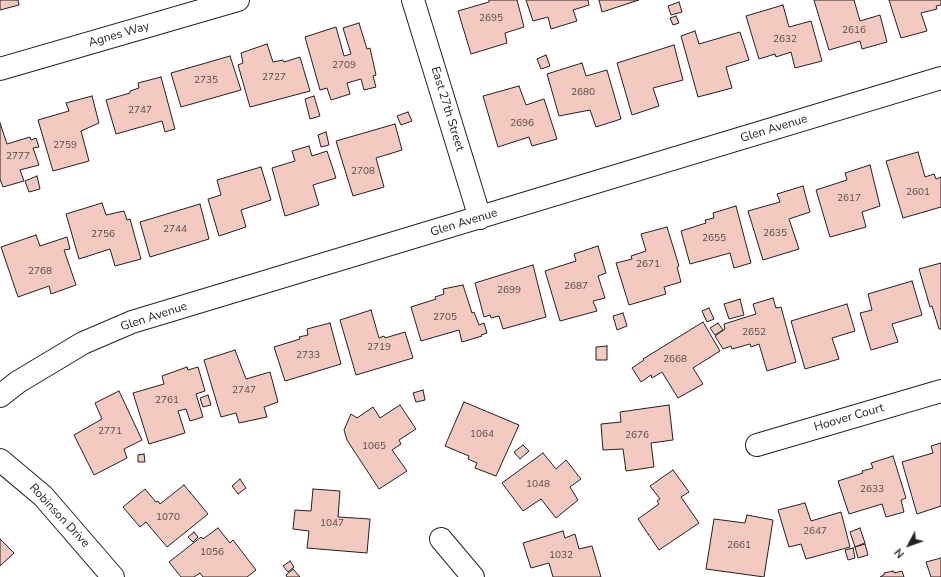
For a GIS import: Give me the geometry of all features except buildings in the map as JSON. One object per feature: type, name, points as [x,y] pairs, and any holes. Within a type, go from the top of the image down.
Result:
[{"type":"street","name":"Agnes Way","points":[[0,69],[238,0]]},
{"type":"street","name":"East 27th Street","points":[[414,0],[480,218]]},
{"type":"street","name":"Glen Avenue","points":[[0,396],[18,382],[83,343],[132,322],[941,78]]},
{"type":"street","name":"Hoover Court","points":[[757,445],[941,391]]},
{"type":"street","name":"Robinson Drive","points":[[0,460],[42,496],[113,577]]},
{"type":"street","points":[[442,538],[473,577]]}]
